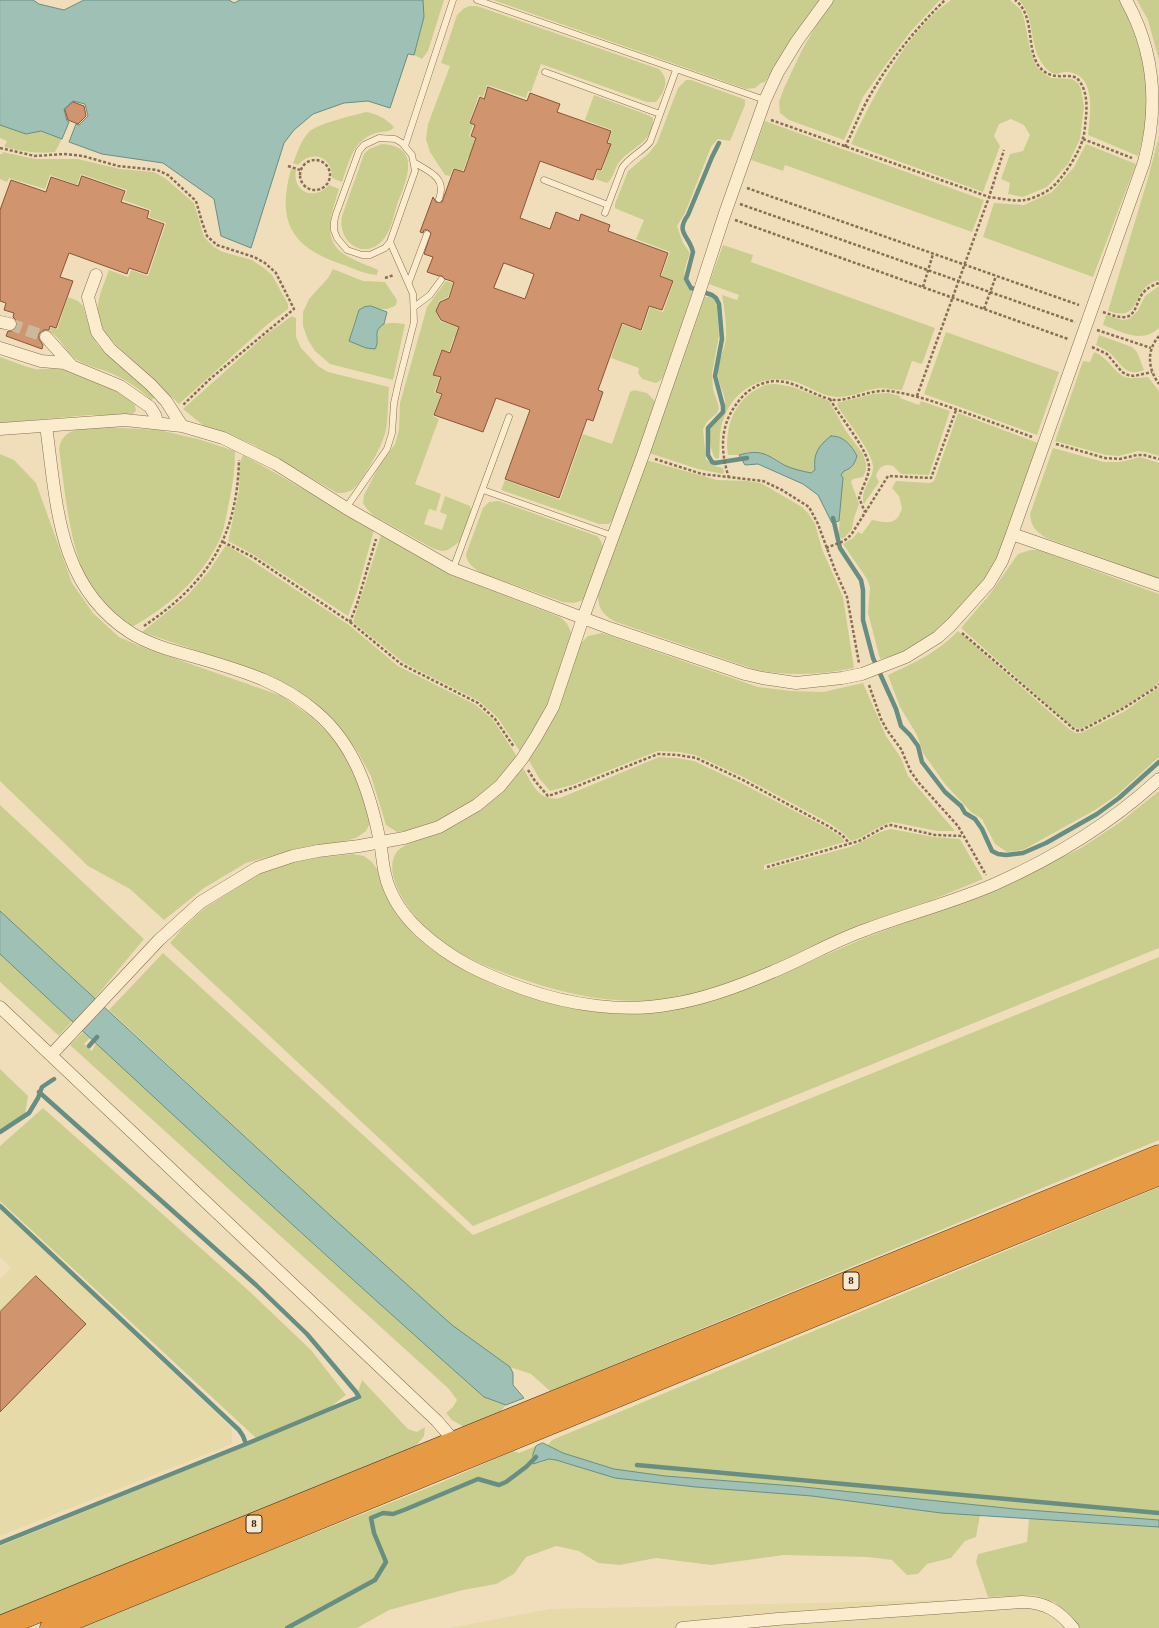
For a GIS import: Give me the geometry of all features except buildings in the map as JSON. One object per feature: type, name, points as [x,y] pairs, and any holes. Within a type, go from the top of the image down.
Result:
[{"type":"highway","name":"8","points":[[51,1628],[511,1429],[1159,1156]]},
{"type":"highway","name":"8","points":[[547,1414],[1159,1174]]},
{"type":"highway","name":"8","points":[[0,1627],[455,1442],[511,1429]]},
{"type":"street","points":[[51,1055],[159,940],[201,902],[257,868],[293,856],[404,838],[439,826],[477,805],[500,786],[522,759],[553,707],[583,618],[643,455],[765,100],[778,72],[805,30],[827,0]]},
{"type":"street","points":[[0,429],[125,420],[157,422],[182,426],[223,438],[276,464],[346,508],[453,569],[583,618],[762,678],[796,682],[836,679],[885,666],[921,649],[938,637],[952,624],[989,583],[1002,561],[1012,534],[1144,162],[1151,137],[1153,88],[1148,60],[1140,31],[1126,0]]},
{"type":"street","points":[[96,275],[88,297],[97,332],[110,349],[150,385],[166,402],[182,426]]},
{"type":"street","points":[[46,337],[71,365]]},
{"type":"street","points":[[0,348],[41,362],[64,363],[71,365],[100,377],[134,395],[150,407],[157,422]]},
{"type":"street","points":[[46,426],[61,533],[78,577],[92,598],[112,619],[134,635],[182,653],[247,673],[273,683],[291,693],[315,711],[337,734],[359,768],[374,812],[386,878],[398,904],[408,918],[418,930],[445,952],[465,965],[533,992],[578,1003],[622,1008],[674,1004],[692,1000],[743,983],[773,972],[863,930],[992,885],[1056,855],[1082,839],[1137,798],[1159,779]]},
{"type":"street","points":[[1012,534],[1159,585]]},
{"type":"street","points":[[0,1007],[437,1421],[455,1442]]},
{"type":"street","points":[[682,1628],[778,1624],[1036,1602],[1051,1608],[1063,1617],[1073,1628]]},
{"type":"lane","points":[[405,146],[453,0]]},
{"type":"lane","points":[[477,0],[765,100]]},
{"type":"lane","points":[[605,213],[622,168],[626,162],[644,149],[650,142],[676,70]]},
{"type":"lane","points":[[545,72],[660,114]]},
{"type":"lane","points":[[379,138],[395,139],[405,146],[412,155],[415,163],[414,179],[390,242],[385,248],[370,255],[362,256],[354,254],[347,250],[337,238],[334,222],[355,158],[364,145],[379,138]]},
{"type":"lane","points":[[415,163],[434,174],[439,181],[442,192],[439,199]]},
{"type":"lane","points":[[544,180],[608,204]]},
{"type":"lane","points":[[409,282],[427,234]]},
{"type":"lane","points":[[346,508],[387,448],[392,433],[394,403],[414,322],[414,294],[390,242]]},
{"type":"lane","points":[[414,307],[430,295],[441,280]]},
{"type":"lane","points":[[453,569],[509,417]]},
{"type":"lane","points":[[483,490],[613,536]]},
{"type":"path","points":[[845,147],[868,99],[887,68],[913,33],[945,0]]},
{"type":"path","points":[[759,116],[989,197],[1025,200],[1050,189],[1070,166],[1083,139],[1087,106],[1080,80],[1072,76],[1052,76],[1045,72],[1038,64],[1033,50],[1027,18],[1023,9],[1015,0]]},
{"type":"path","points":[[1083,139],[1144,162]]},
{"type":"path","points":[[0,148],[36,156],[64,154],[83,156],[118,166],[157,170],[168,175],[196,201],[208,236],[217,245],[254,257],[265,263],[276,274],[294,309],[210,379],[173,413]]},
{"type":"path","points":[[917,396],[989,197],[1004,150]]},
{"type":"path","points":[[308,161],[320,161],[325,164],[328,169],[329,180],[321,189],[309,189],[301,181],[300,170],[308,161]]},
{"type":"path","points":[[288,166],[300,170]]},
{"type":"path","points":[[735,184],[964,265],[1122,318],[1129,317],[1149,287],[1159,283]]},
{"type":"path","points":[[730,200],[1151,348]]},
{"type":"path","points":[[724,216],[1080,343],[1107,354],[1122,372],[1128,375],[1134,376],[1152,372]]},
{"type":"path","points":[[922,287],[933,254]]},
{"type":"path","points":[[984,309],[996,276]]},
{"type":"path","points":[[1159,336],[1151,348],[1150,358],[1152,372],[1159,384]]},
{"type":"path","points":[[729,478],[724,457],[723,441],[727,418],[732,409],[748,391],[761,384],[776,381],[794,384],[830,399],[838,400],[871,392],[887,390],[917,396],[1045,441],[1105,458],[1120,459],[1144,455],[1159,460]]},
{"type":"path","points":[[830,399],[836,411],[865,452],[869,462],[869,470],[859,498],[865,512]]},
{"type":"path","points":[[826,548],[844,541],[856,529],[888,476],[931,478],[956,410]]},
{"type":"path","points":[[134,635],[186,594],[207,570],[224,542],[236,491],[239,446]]},
{"type":"path","points":[[643,455],[702,474],[763,481],[809,506],[818,524],[826,548],[847,597],[868,683],[881,718],[887,730],[901,749],[911,772],[919,783],[951,817],[964,836],[992,885]]},
{"type":"path","points":[[350,622],[357,604],[379,527]]},
{"type":"path","points":[[224,542],[253,558],[350,622],[400,664],[478,703],[495,718],[535,781],[548,796],[575,788],[658,754],[678,755],[696,758],[743,780],[842,834],[850,844]]},
{"type":"path","points":[[952,624],[1075,730],[1080,731],[1124,708],[1159,684]]},
{"type":"path","points":[[767,867],[860,841],[886,826],[891,825],[935,835],[964,836]]},
{"type":"shaded area","points":[[0,1209],[232,1428],[232,1444],[0,1536],[0,1279],[11,1268],[0,1257]]},
{"type":"shaded area","points":[[1038,1591],[1064,1600],[1086,1628],[449,1628],[550,1609],[987,1599]]},
{"type":"green space","points":[[423,0],[444,0],[428,51],[422,59],[414,55],[424,17]]},
{"type":"green space","points":[[493,0],[822,0],[765,82],[761,83],[755,88],[746,89]]},
{"type":"green space","points":[[834,0],[940,0],[911,31],[863,97],[844,140],[789,120],[780,113],[779,102],[802,50],[821,17]]},
{"type":"green space","points":[[951,0],[1010,0],[1021,10],[1030,49],[1036,66],[1051,78],[1072,79],[1078,83],[1081,89],[1084,106],[1080,139],[1068,164],[1047,187],[1023,197],[1008,194],[1010,183],[1001,179],[1010,154],[1023,151],[1030,135],[1024,125],[1011,119],[999,124],[994,136],[1000,146],[983,192],[851,144],[881,86],[906,47],[935,13]]},
{"type":"green space","points":[[1019,0],[1120,0],[1138,44],[1147,79],[1148,107],[1146,123],[1138,156],[1088,135],[1090,97],[1084,80],[1077,75],[1066,72],[1058,74],[1053,73],[1043,65],[1034,45],[1030,21]]},
{"type":"green space","points":[[1137,0],[1159,0],[1159,60],[1148,20]]},
{"type":"green space","points":[[469,6],[477,6],[659,69],[665,81],[664,90],[656,102],[647,102],[541,64],[531,92],[528,91],[526,98],[487,85],[483,97],[479,95],[469,123],[473,125],[469,136],[484,142],[478,160],[468,157],[463,171],[453,168],[450,176],[445,175],[430,152],[426,139],[428,124],[450,66],[441,63],[457,15]]},
{"type":"green space","points":[[686,80],[691,80],[741,98],[745,100],[745,105],[730,141],[718,139],[711,147],[685,213],[677,226],[683,243],[690,253],[684,274],[686,283],[693,293],[663,377],[656,383],[642,379],[638,373],[639,368],[611,358],[618,337],[605,332],[609,320],[642,331],[650,307],[663,312],[674,281],[661,276],[670,252],[636,239],[644,220],[615,208],[615,204],[628,171],[648,154],[657,143],[678,88]]},
{"type":"green space","points":[[594,95],[653,118],[650,133],[620,161],[607,183],[595,179],[598,170],[602,171],[611,144],[608,142],[612,130],[585,120]]},
{"type":"green space","points":[[366,112],[381,117],[394,127],[388,131],[368,136],[357,146],[342,182],[332,178],[329,165],[321,158],[309,157],[298,165],[293,163],[304,139],[313,129],[327,123]]},
{"type":"green space","points":[[765,121],[984,200],[972,232],[785,165],[783,171],[751,160]]},
{"type":"green space","points":[[0,125],[26,134],[41,131],[62,139],[55,152],[42,153],[17,150],[4,147],[7,141],[0,138]]},
{"type":"green space","points":[[1159,136],[1159,280],[1149,284],[1143,290],[1132,309],[1127,312],[1120,313],[1108,311],[1148,178]]},
{"type":"green space","points":[[382,144],[395,146],[403,151],[407,158],[407,176],[387,234],[381,242],[374,247],[366,249],[359,248],[352,245],[343,233],[341,225],[342,216],[364,154],[369,149]]},
{"type":"green space","points":[[1086,144],[1136,164],[1093,277],[983,237],[994,203],[1024,205],[1052,192],[1074,167]]},
{"type":"green space","points":[[3,152],[35,159],[78,159],[120,169],[154,172],[165,178],[194,203],[204,237],[214,247],[223,252],[252,260],[264,268],[272,275],[288,304],[288,309],[268,324],[179,404],[107,336],[99,319],[98,311],[98,303],[109,270],[128,277],[131,270],[148,276],[166,223],[149,217],[151,210],[123,200],[127,190],[81,174],[77,185],[50,175],[45,189],[9,178],[7,182],[0,179],[0,154]]},
{"type":"green space","points":[[291,169],[296,170],[298,184],[301,189],[306,192],[317,193],[329,185],[339,189],[331,216],[330,226],[333,242],[339,250],[347,256],[378,270],[377,275],[363,272],[324,257],[310,249],[299,240],[287,217],[287,187]]},
{"type":"green space","points":[[723,245],[753,255],[751,262],[935,328],[922,364],[912,361],[902,390],[881,388],[853,395],[836,397],[826,395],[796,382],[783,380],[759,382],[748,387],[731,404],[725,415],[721,428],[719,458],[717,459],[714,457],[709,436],[713,424],[722,415],[725,407],[725,398],[718,378],[718,369],[726,338],[726,322],[722,295],[737,300],[739,295],[709,284]]},
{"type":"green space","points":[[333,269],[363,281],[385,282],[397,300],[396,305],[387,309],[362,308],[356,317],[349,341],[376,333],[384,324],[405,324],[393,380],[330,364],[315,351],[308,340],[303,326],[303,312],[309,299],[328,278]]},
{"type":"green space","points":[[446,281],[453,283],[448,297],[439,301],[436,311],[440,321],[450,324],[459,320],[461,339],[454,337],[449,352],[441,350],[432,375],[440,378],[434,392],[441,395],[433,416],[439,419],[415,484],[441,494],[436,511],[429,509],[424,524],[442,530],[447,515],[440,512],[445,496],[470,506],[472,512],[459,542],[448,550],[442,551],[434,549],[374,516],[363,503],[364,495],[378,468],[395,444],[399,430],[400,403],[427,307]]},
{"type":"green space","points":[[1159,286],[1159,328],[1152,333],[1139,336],[1132,335],[1103,325],[1106,315],[1123,320],[1129,319],[1137,312],[1145,296]]},
{"type":"green space","points":[[68,297],[78,301],[83,306],[90,330],[97,344],[154,395],[154,398],[151,400],[139,389],[120,377],[77,360],[70,354],[58,338],[49,331],[51,327],[57,329]]},
{"type":"green space","points":[[704,297],[711,297],[715,300],[717,307],[719,336],[712,373],[713,389],[719,409],[717,413],[707,422],[703,429],[706,459],[715,466],[723,468],[723,474],[698,469],[649,453]]},
{"type":"green space","points":[[292,316],[296,318],[296,337],[301,348],[318,366],[328,372],[389,387],[387,425],[384,437],[377,453],[362,479],[352,490],[348,492],[337,493],[254,445],[228,434],[205,427],[183,409],[268,333]]},
{"type":"green space","points":[[946,332],[1059,372],[1037,435],[924,394]]},
{"type":"green space","points":[[1099,335],[1132,347],[1137,352],[1144,370],[1133,372],[1125,369],[1110,353],[1096,345]]},
{"type":"green space","points":[[1094,352],[1104,358],[1124,377],[1148,377],[1159,391],[1159,456],[1138,451],[1119,456],[1106,455],[1055,441],[1083,361],[1090,362]]},
{"type":"green space","points":[[0,357],[35,369],[60,369],[90,379],[110,388],[128,399],[135,405],[136,411],[131,415],[90,415],[0,423]]},
{"type":"green space","points":[[776,384],[793,387],[829,401],[846,431],[863,454],[866,463],[866,470],[863,477],[853,479],[851,482],[859,504],[852,529],[842,539],[839,536],[840,500],[843,478],[841,475],[844,471],[849,469],[854,451],[843,439],[814,463],[815,470],[811,473],[795,470],[774,458],[750,452],[739,455],[728,455],[727,445],[730,425],[733,415],[738,407],[752,392],[764,385]]},
{"type":"green space","points":[[634,390],[647,393],[656,402],[616,516],[609,524],[599,524],[501,490],[505,480],[560,500],[583,434],[612,444],[630,392]]},
{"type":"green space","points":[[888,393],[900,396],[900,398],[919,405],[921,401],[950,411],[929,475],[901,474],[893,466],[884,465],[880,468],[876,476],[879,482],[864,504],[863,494],[873,471],[873,466],[868,452],[838,407],[837,403],[873,394]]},
{"type":"green space","points":[[958,413],[1038,443],[997,557],[985,579],[948,621],[935,632],[903,653],[880,659],[868,613],[870,587],[867,579],[843,544],[853,538],[858,532],[862,534],[872,520],[891,522],[897,518],[902,508],[899,496],[892,488],[896,481],[930,483],[934,481]]},
{"type":"green space","points":[[106,427],[159,430],[198,439],[235,451],[233,483],[224,527],[219,541],[211,555],[203,568],[182,591],[159,610],[132,627],[103,601],[94,591],[86,577],[79,561],[66,503],[59,449],[61,441],[70,432],[76,430]]},
{"type":"green space","points":[[1053,448],[1104,462],[1120,462],[1140,457],[1159,463],[1159,578],[1046,538],[1039,533],[1032,522],[1030,514]]},
{"type":"green space","points":[[0,454],[14,460],[36,483],[72,583],[93,613],[119,637],[145,648],[282,696],[310,716],[331,736],[353,766],[370,812],[369,825],[366,831],[356,838],[338,843],[286,852],[246,863],[204,888],[164,920],[130,889],[88,866],[0,781]]},
{"type":"green space","points":[[243,455],[374,530],[357,592],[348,616],[254,555],[228,541],[239,491],[240,463]]},
{"type":"green space","points":[[646,460],[717,480],[761,483],[802,507],[808,513],[815,524],[822,549],[843,597],[854,668],[805,674],[756,670],[616,622],[602,612],[598,601],[598,596]]},
{"type":"green space","points":[[499,501],[597,536],[601,541],[603,550],[588,595],[584,599],[569,603],[563,602],[481,573],[471,565],[466,554],[483,508],[489,502]]},
{"type":"green space","points":[[381,535],[451,575],[560,617],[567,624],[572,637],[549,702],[521,753],[498,718],[479,701],[404,663],[353,622]]},
{"type":"green space","points":[[226,545],[349,625],[398,666],[476,705],[493,720],[518,758],[499,783],[474,804],[437,823],[407,831],[397,832],[386,825],[371,776],[356,749],[331,719],[296,689],[271,676],[142,632],[187,596],[209,571]]},
{"type":"green space","points":[[1030,550],[1038,550],[1159,594],[1159,681],[1154,687],[1123,707],[1080,729],[1070,725],[961,628],[990,594],[1018,554]]},
{"type":"green space","points":[[958,631],[1069,729],[1076,733],[1081,733],[1125,711],[1159,687],[1159,757],[1117,795],[1095,810],[1023,850],[1007,852],[995,844],[982,819],[971,812],[945,784],[923,753],[917,735],[900,707],[888,675],[934,651]]},
{"type":"green space","points":[[602,633],[758,687],[791,691],[823,692],[863,683],[886,736],[901,758],[908,776],[955,831],[937,831],[892,822],[851,841],[829,823],[743,777],[695,755],[679,752],[658,751],[572,785],[550,791],[539,778],[528,759],[580,644],[588,636]]},
{"type":"green space","points":[[659,757],[694,761],[743,784],[829,829],[841,837],[845,842],[764,865],[764,870],[850,847],[881,832],[891,829],[934,837],[960,839],[983,879],[897,913],[853,928],[732,982],[690,995],[646,1001],[602,999],[558,990],[476,962],[452,948],[429,931],[408,907],[398,889],[392,870],[396,853],[400,849],[405,845],[439,833],[471,816],[492,799],[522,766],[536,790],[546,797],[560,798]]},
{"type":"green space","points":[[1159,791],[1159,948],[473,1226],[170,943],[182,929],[205,908],[261,873],[296,860],[353,854],[364,856],[372,862],[377,869],[391,904],[402,921],[414,935],[431,949],[464,970],[501,988],[536,999],[588,1011],[622,1013],[777,976],[867,937],[994,890],[1081,848],[1119,823]]},
{"type":"green space","points":[[0,805],[144,939],[95,998],[0,911]]},
{"type":"green space","points":[[163,953],[473,1235],[1159,957],[1159,1140],[550,1391],[531,1374],[510,1367],[452,1325],[333,1218],[109,1010]]},
{"type":"green space","points":[[0,954],[72,1021],[59,1036],[0,982]]},
{"type":"green space","points":[[83,1032],[90,1038],[84,1044],[92,1051],[96,1043],[313,1244],[484,1397],[506,1405],[501,1411],[495,1415],[464,1427],[452,1420],[446,1413],[453,1407],[457,1400],[449,1389],[70,1045]]},
{"type":"green space","points":[[0,1069],[28,1096],[25,1114],[0,1129]]},
{"type":"green space","points":[[43,1108],[249,1291],[311,1350],[346,1395],[329,1408],[256,1438],[0,1201],[0,1146]]},
{"type":"green space","points":[[1159,1187],[1159,1520],[1015,1509],[794,1486],[665,1476],[614,1469],[563,1453],[548,1445],[552,1440]]},
{"type":"green space","points":[[362,1380],[408,1429],[417,1432],[425,1427],[424,1436],[415,1447],[0,1617],[0,1546],[361,1399],[358,1392]]},
{"type":"green space","points":[[536,1446],[533,1454],[539,1463],[550,1459],[556,1460],[615,1478],[696,1487],[812,1496],[941,1513],[980,1515],[976,1537],[965,1541],[951,1558],[927,1564],[918,1574],[907,1575],[892,1560],[868,1557],[784,1555],[711,1565],[656,1558],[620,1565],[598,1563],[579,1551],[556,1546],[526,1557],[514,1574],[496,1584],[463,1590],[389,1610],[357,1628],[77,1628],[440,1483],[513,1451],[519,1453]]},
{"type":"green space","points":[[1029,1519],[1159,1527],[1159,1628],[1078,1628],[1055,1602],[1034,1595],[988,1597],[976,1562],[978,1554],[1027,1542]]},
{"type":"water","points":[[0,0],[33,0],[39,4],[64,10],[84,0],[229,0],[234,3],[240,0],[423,0],[424,17],[414,55],[408,54],[390,108],[368,101],[344,103],[313,114],[294,130],[284,143],[251,248],[221,236],[214,199],[163,163],[102,154],[69,142],[76,124],[79,125],[88,116],[85,104],[73,101],[64,109],[67,121],[69,122],[62,139],[41,131],[26,134],[0,125]]},
{"type":"water","points":[[371,306],[387,312],[384,324],[380,327],[377,333],[377,345],[375,349],[366,348],[349,341],[359,310],[364,307]]},
{"type":"water","points":[[831,436],[839,437],[847,442],[857,456],[852,466],[841,475],[843,478],[839,521],[832,523],[818,495],[803,484],[758,464],[745,465],[739,455],[753,452],[768,455],[784,465],[811,473],[815,470],[817,451]]},
{"type":"water","points":[[0,911],[333,1218],[452,1325],[510,1367],[513,1373],[513,1385],[524,1398],[506,1405],[484,1397],[120,1066],[0,954]]},
{"type":"water","points":[[543,1443],[563,1453],[614,1469],[665,1476],[794,1486],[1015,1509],[1159,1520],[1159,1527],[941,1513],[812,1496],[696,1487],[615,1478],[556,1460],[549,1459],[533,1464],[533,1454],[536,1446]]},
{"type":"waterway","points":[[719,143],[684,221],[684,234],[693,252],[686,279],[691,288],[712,295],[716,298],[719,304],[722,339],[715,376],[723,406],[723,412],[708,428],[708,455],[712,462],[715,463],[747,458]]},
{"type":"waterway","points":[[833,518],[840,548],[861,580],[863,590],[863,620],[873,658],[896,709],[901,726],[918,746],[922,762],[945,792],[961,806],[965,813],[975,819],[982,829],[992,851],[998,854],[1006,855],[1023,853],[1046,843],[1097,814],[1119,798],[1159,762]]},
{"type":"waterway","points":[[89,1046],[97,1037]]},
{"type":"waterway","points":[[0,1132],[29,1113],[38,1098],[42,1087],[54,1079]]},
{"type":"waterway","points":[[39,1092],[256,1285],[307,1334],[359,1397],[246,1444]]},
{"type":"waterway","points":[[0,1206],[239,1430],[246,1444],[0,1543]]},
{"type":"waterway","points":[[287,1628],[375,1580],[386,1562],[374,1533],[371,1518],[383,1513],[393,1514],[404,1510],[478,1479],[499,1485],[506,1482],[526,1467],[536,1457]]},
{"type":"waterway","points":[[637,1465],[1159,1513]]},
{"type":"tunnel","points":[[10,324],[46,337]]}]
